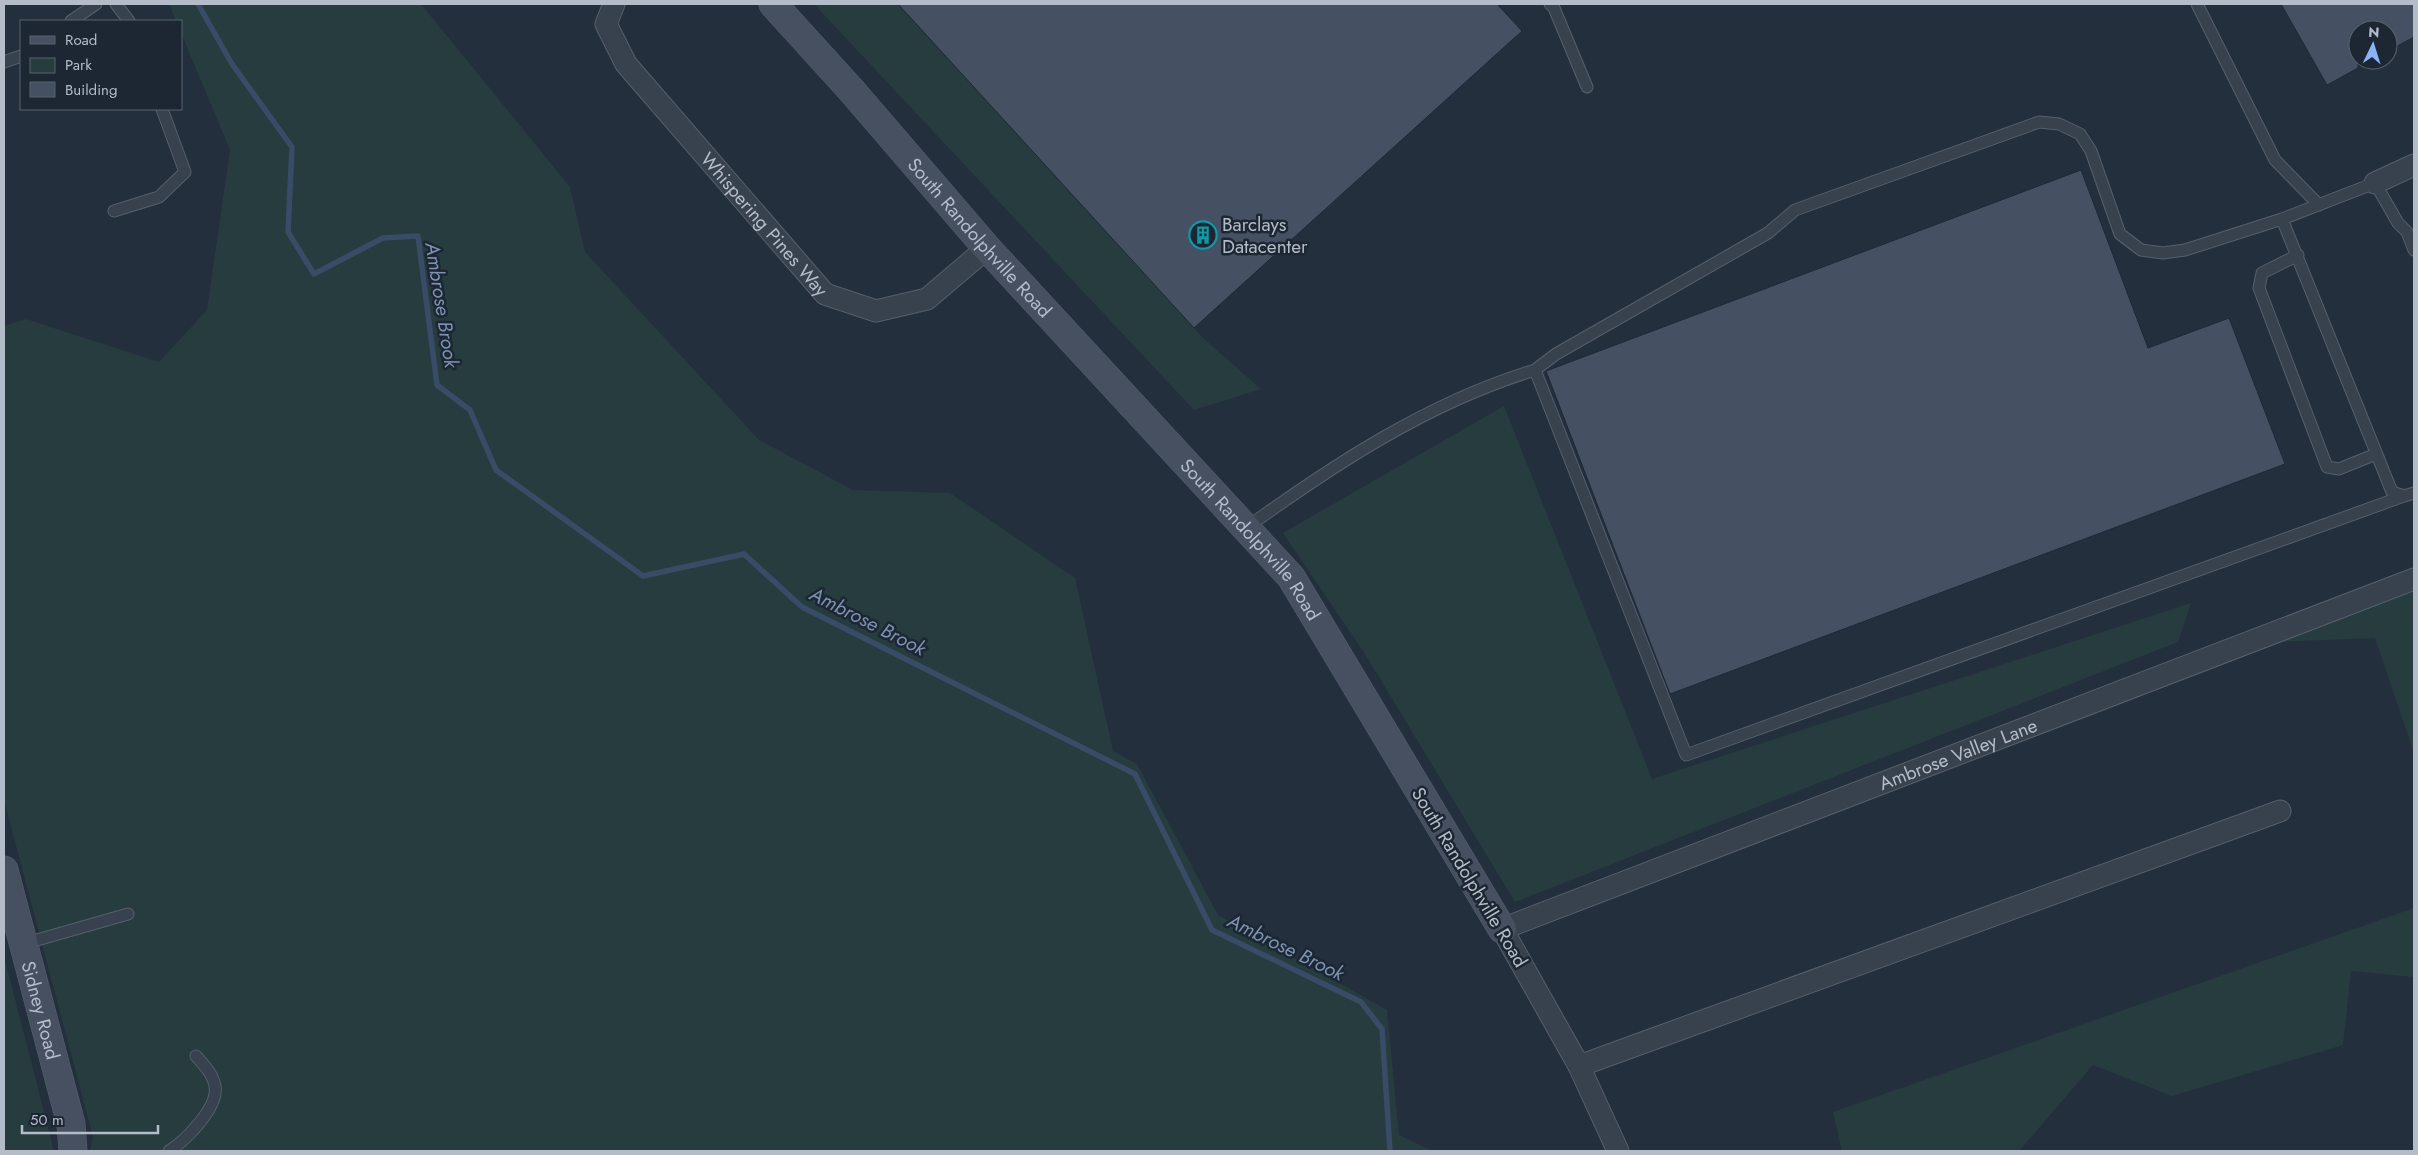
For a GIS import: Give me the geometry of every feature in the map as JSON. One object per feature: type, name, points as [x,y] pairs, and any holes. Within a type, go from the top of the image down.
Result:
[{"type":"street","name":"Whispering Pines Way","points":[[614,4],[606,24],[626,64],[825,294],[876,311],[927,299],[987,248]]},
{"type":"street","name":"South Randolphville Road","points":[[773,4],[852,91],[987,248],[1291,576],[1502,929],[1579,1066],[1618,1151]]},
{"type":"street","points":[[2375,183],[2414,165]]},
{"type":"street","name":"Ambrose Valley Lane","points":[[1502,929],[2414,579]]},
{"type":"street","points":[[1579,1066],[2280,811]]},
{"type":"street","name":"Sidney Road","points":[[4,870],[71,1124],[73,1151]]},
{"type":"lane","points":[[72,20],[96,4]]},
{"type":"lane","points":[[116,4],[127,20]]},
{"type":"lane","points":[[1550,4],[1554,8],[1587,87]]},
{"type":"lane","points":[[2197,4],[2275,160],[2319,205]]},
{"type":"lane","points":[[4,62],[20,56]]},
{"type":"lane","points":[[114,211],[159,197],[185,172],[162,110]]},
{"type":"lane","points":[[1246,528],[1346,458],[1462,397],[1535,370],[1556,354],[1768,233],[1794,210],[2039,122],[2060,124],[2080,134],[2091,151],[2120,234],[2141,250],[2164,253],[2185,250],[2282,219],[2375,183],[2398,223],[2407,232],[2414,250]]},
{"type":"lane","points":[[2282,219],[2392,492],[2409,495]]},
{"type":"lane","points":[[2298,255],[2262,273],[2259,288],[2327,467],[2339,469],[2376,454]]},
{"type":"lane","points":[[1535,370],[1686,755],[2409,495]]},
{"type":"lane","points":[[23,944],[128,914]]},
{"type":"lane","points":[[169,1151],[193,1131],[216,1097],[215,1084],[211,1075],[196,1056]]},
{"type":"green space","points":[[169,4],[421,4],[570,187],[585,252],[759,440],[853,490],[950,493],[1075,578],[1113,751],[1137,764],[1218,915],[1387,1010],[1399,1135],[1433,1151],[90,1151],[93,1137],[4,800],[4,326],[26,319],[159,362],[207,310],[230,150],[182,35],[182,20],[176,20]]},
{"type":"green space","points":[[814,4],[908,4],[1202,337],[1261,389],[1194,410]]},
{"type":"green space","points":[[1504,406],[1652,779],[2191,603],[2178,642],[1515,902],[1365,654],[1283,533]]},
{"type":"green space","points":[[2414,587],[2414,753],[2375,638],[2276,642]]},
{"type":"green space","points":[[2414,908],[2414,977],[2351,971],[2343,1045],[2172,1096],[2093,1065],[2019,1151],[1842,1151],[1833,1112]]},
{"type":"green space","points":[[4,956],[54,1151],[4,1151]]},
{"type":"building","name":"Barclays Datacenter","points":[[898,4],[1497,4],[1522,31],[1194,328]]},
{"type":"building","points":[[2281,4],[2414,4],[2414,37],[2398,46],[2398,20],[2348,20],[2348,70],[2354,70],[2327,85]]},
{"type":"building","points":[[2081,170],[2148,348],[2229,318],[2285,464],[1670,694],[1546,371]]},
{"type":"waterway","name":"Ambrose Brook","points":[[198,4],[232,64],[292,147],[288,232],[314,274],[383,238],[418,236],[437,385],[470,410],[496,470],[643,576],[744,554],[802,607],[1135,774],[1212,930],[1361,1002],[1382,1029],[1390,1151]]},
{"type":"place","name":"Barclays Datacenter","points":[[1203,235]]}]
